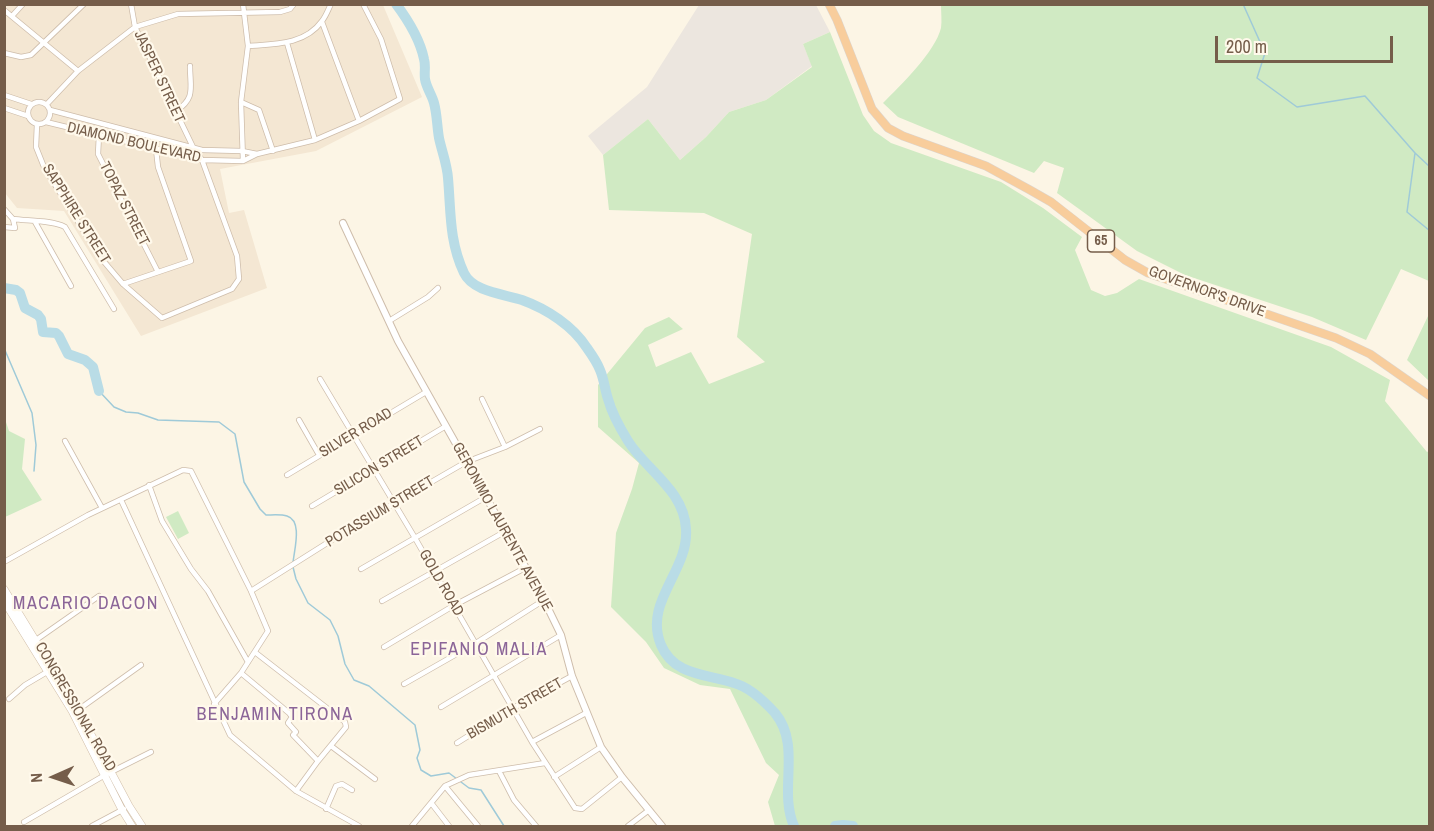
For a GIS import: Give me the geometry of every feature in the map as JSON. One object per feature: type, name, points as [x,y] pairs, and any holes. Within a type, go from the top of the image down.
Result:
[{"type":"highway","name":"GOVERNOR'S DRIVE","points":[[829,4],[872,109],[888,128],[903,136],[986,166],[1030,190],[1051,202],[1125,260],[1148,273],[1336,338],[1370,354],[1430,396]]},
{"type":"main road","name":"CONGRESSIONAL ROAD","points":[[4,589],[78,710],[132,826]]},
{"type":"main road","name":"CONGRESSIONAL ROAD","points":[[4,601],[108,773]]},
{"type":"main road","name":"CONGRESSIONAL ROAD","points":[[125,808],[142,826]]},
{"type":"street","points":[[12,16],[23,4]]},
{"type":"street","points":[[4,53],[26,57],[31,55],[84,4]]},
{"type":"street","name":"JASPER STREET","points":[[131,4],[135,27],[193,147],[202,160],[237,256],[239,279],[231,289],[162,318]]},
{"type":"street","points":[[243,4],[248,45],[242,102],[243,161]]},
{"type":"street","points":[[47,104],[78,71],[135,27],[178,14],[280,12],[290,9],[294,4]]},
{"type":"street","points":[[248,45],[287,43],[305,36],[322,22],[331,4]]},
{"type":"street","name":"DIAMOND BOULEVARD","points":[[46,122],[202,160],[243,161],[257,154],[315,140],[359,121],[400,99],[381,39],[363,4]]},
{"type":"street","points":[[4,10],[78,71]]},
{"type":"street","points":[[322,22],[359,121]]},
{"type":"street","points":[[287,43],[315,140]]},
{"type":"street","points":[[176,111],[187,104],[190,98],[190,66]]},
{"type":"street","points":[[4,95],[31,104],[41,101],[47,104],[50,116],[46,122],[37,124],[31,122],[28,110],[31,104]]},
{"type":"street","points":[[242,102],[259,110],[273,151]]},
{"type":"street","points":[[4,108],[28,116]]},
{"type":"street","name":"DIAMOND BOULEVARD","points":[[50,110],[202,150],[242,151],[257,154]]},
{"type":"street","name":"SAPPHIRE STREET","points":[[37,124],[36,147],[44,167],[100,256],[123,284],[162,318]]},
{"type":"street","name":"TOPAZ STREET","points":[[99,135],[98,154],[158,272]]},
{"type":"street","points":[[123,284],[191,261],[158,167],[156,149]]},
{"type":"street","points":[[4,227],[15,228],[13,219],[5,210]]},
{"type":"street","points":[[13,219],[52,222],[64,227],[114,309]]},
{"type":"street","points":[[34,222],[71,286]]},
{"type":"street","name":"GERONIMO LAURENTE AVENUE","points":[[343,223],[389,321],[426,392],[544,600],[561,635],[572,676],[601,747],[662,826]]},
{"type":"street","points":[[389,321],[428,297],[438,288]]},
{"type":"street","name":"GOLD ROAD","points":[[320,379],[554,777]]},
{"type":"street","name":"SILVER ROAD","points":[[287,475],[426,392]]},
{"type":"street","points":[[482,399],[505,447]]},
{"type":"street","points":[[299,420],[319,455]]},
{"type":"street","name":"SILICON STREET","points":[[312,506],[446,426]]},
{"type":"street","name":"POTASSIUM STREET","points":[[251,591],[465,462],[505,447],[540,429]]},
{"type":"street","points":[[65,441],[102,508]]},
{"type":"street","points":[[4,562],[41,539],[149,485],[183,470],[191,471],[251,591],[268,631],[242,673],[214,704]]},
{"type":"street","points":[[149,485],[162,521],[191,569],[208,591],[248,662]]},
{"type":"street","points":[[361,569],[486,497]]},
{"type":"street","points":[[121,500],[230,735],[296,791],[359,826]]},
{"type":"street","points":[[382,601],[506,531]]},
{"type":"street","points":[[384,646],[525,568]]},
{"type":"street","points":[[36,640],[99,596]]},
{"type":"street","points":[[404,684],[476,643],[544,600]]},
{"type":"street","points":[[441,707],[561,635]]},
{"type":"street","points":[[256,653],[345,722],[346,727],[296,791]]},
{"type":"street","points":[[78,710],[141,665]]},
{"type":"street","points":[[9,699],[25,685],[47,672]]},
{"type":"street","points":[[242,673],[289,713],[292,717],[288,723],[296,732],[294,735],[318,761]]},
{"type":"street","name":"BISMUTH STREET","points":[[457,743],[513,708],[572,676]]},
{"type":"street","points":[[532,742],[586,713]]},
{"type":"street","points":[[331,746],[375,779]]},
{"type":"street","points":[[601,747],[554,777],[575,808],[582,809],[622,777]]},
{"type":"street","points":[[24,822],[108,773],[151,752]]},
{"type":"street","points":[[412,826],[445,786],[469,775],[545,763]]},
{"type":"street","points":[[499,771],[514,800],[536,826]]},
{"type":"street","points":[[326,809],[336,786],[339,784],[352,790]]},
{"type":"street","points":[[445,786],[478,826]]},
{"type":"street","points":[[432,804],[449,826]]},
{"type":"street","points":[[92,826],[125,808]]},
{"type":"street","points":[[628,826],[649,810]]},
{"type":"shaded area","points":[[5,5],[383,5],[422,97],[316,151],[220,169],[229,213],[244,210],[267,288],[141,336],[64,211],[17,208],[5,193]]},
{"type":"shaded area","points":[[699,5],[816,5],[830,32],[803,44],[812,66],[766,100],[729,112],[680,160],[648,119],[603,155],[588,136],[647,87]]},
{"type":"green space","points":[[941,5],[1429,5],[1429,281],[1401,269],[1366,340],[1312,317],[1185,275],[1137,251],[1057,193],[1064,168],[1044,161],[1034,173],[898,117],[883,103],[916,68],[938,37],[941,28]]},
{"type":"green space","points":[[830,32],[863,115],[874,131],[891,143],[1001,182],[1043,208],[1082,237],[1075,250],[1091,290],[1105,296],[1117,293],[1139,279],[1331,347],[1390,380],[1385,401],[1427,452],[1429,451],[1429,826],[775,826],[768,802],[779,775],[766,763],[730,689],[700,685],[664,668],[646,642],[611,607],[616,533],[639,463],[598,427],[598,385],[645,328],[669,317],[683,329],[648,345],[656,367],[691,352],[709,384],[765,362],[737,337],[752,234],[704,213],[609,210],[603,155],[648,119],[680,160],[729,112],[766,100],[812,67],[803,44]]},
{"type":"green space","points":[[1429,314],[1429,381],[1407,360]]},
{"type":"green space","points":[[5,419],[9,431],[25,439],[22,469],[42,500],[5,517]]},
{"type":"green space","points":[[178,511],[189,533],[178,539],[166,517]]},
{"type":"waterway","points":[[396,4],[413,30],[424,59],[426,82],[436,111],[439,138],[446,163],[453,238],[464,273],[468,279],[482,288],[522,300],[550,313],[574,332],[594,359],[622,431],[636,452],[672,492],[684,515],[685,544],[658,615],[657,629],[661,645],[674,663],[692,672],[740,685],[756,695],[775,713],[783,726],[787,740],[788,798],[794,826]]},
{"type":"waterway","points":[[1243,4],[1265,53],[1257,78],[1297,107],[1365,96],[1415,153],[1407,212],[1430,231]]},
{"type":"waterway","points":[[1415,153],[1430,167]]},
{"type":"waterway","points":[[4,288],[20,293],[25,308],[41,319],[43,332],[56,333],[68,354],[85,360],[93,367],[99,391]]},
{"type":"waterway","points":[[4,348],[32,413],[36,445],[34,471]]},
{"type":"waterway","points":[[99,391],[114,407],[126,412],[138,413],[158,420],[219,422],[235,434],[244,482],[260,509],[266,515],[287,516],[295,524],[293,563]]},
{"type":"waterway","points":[[293,567],[296,579],[308,603],[330,620],[338,636],[345,664],[354,680],[369,686],[415,725],[420,750],[417,758],[421,770],[431,776],[449,773],[469,788],[481,790],[504,826]]},
{"type":"waterway","points":[[835,826],[853,826]]},
{"type":"district","name":"MACARIO DACON","points":[[86,604]]},
{"type":"district","name":"EPIFANIO MALIA","points":[[479,650]]},
{"type":"district","name":"BENJAMIN TIRONA","points":[[275,715]]}]
